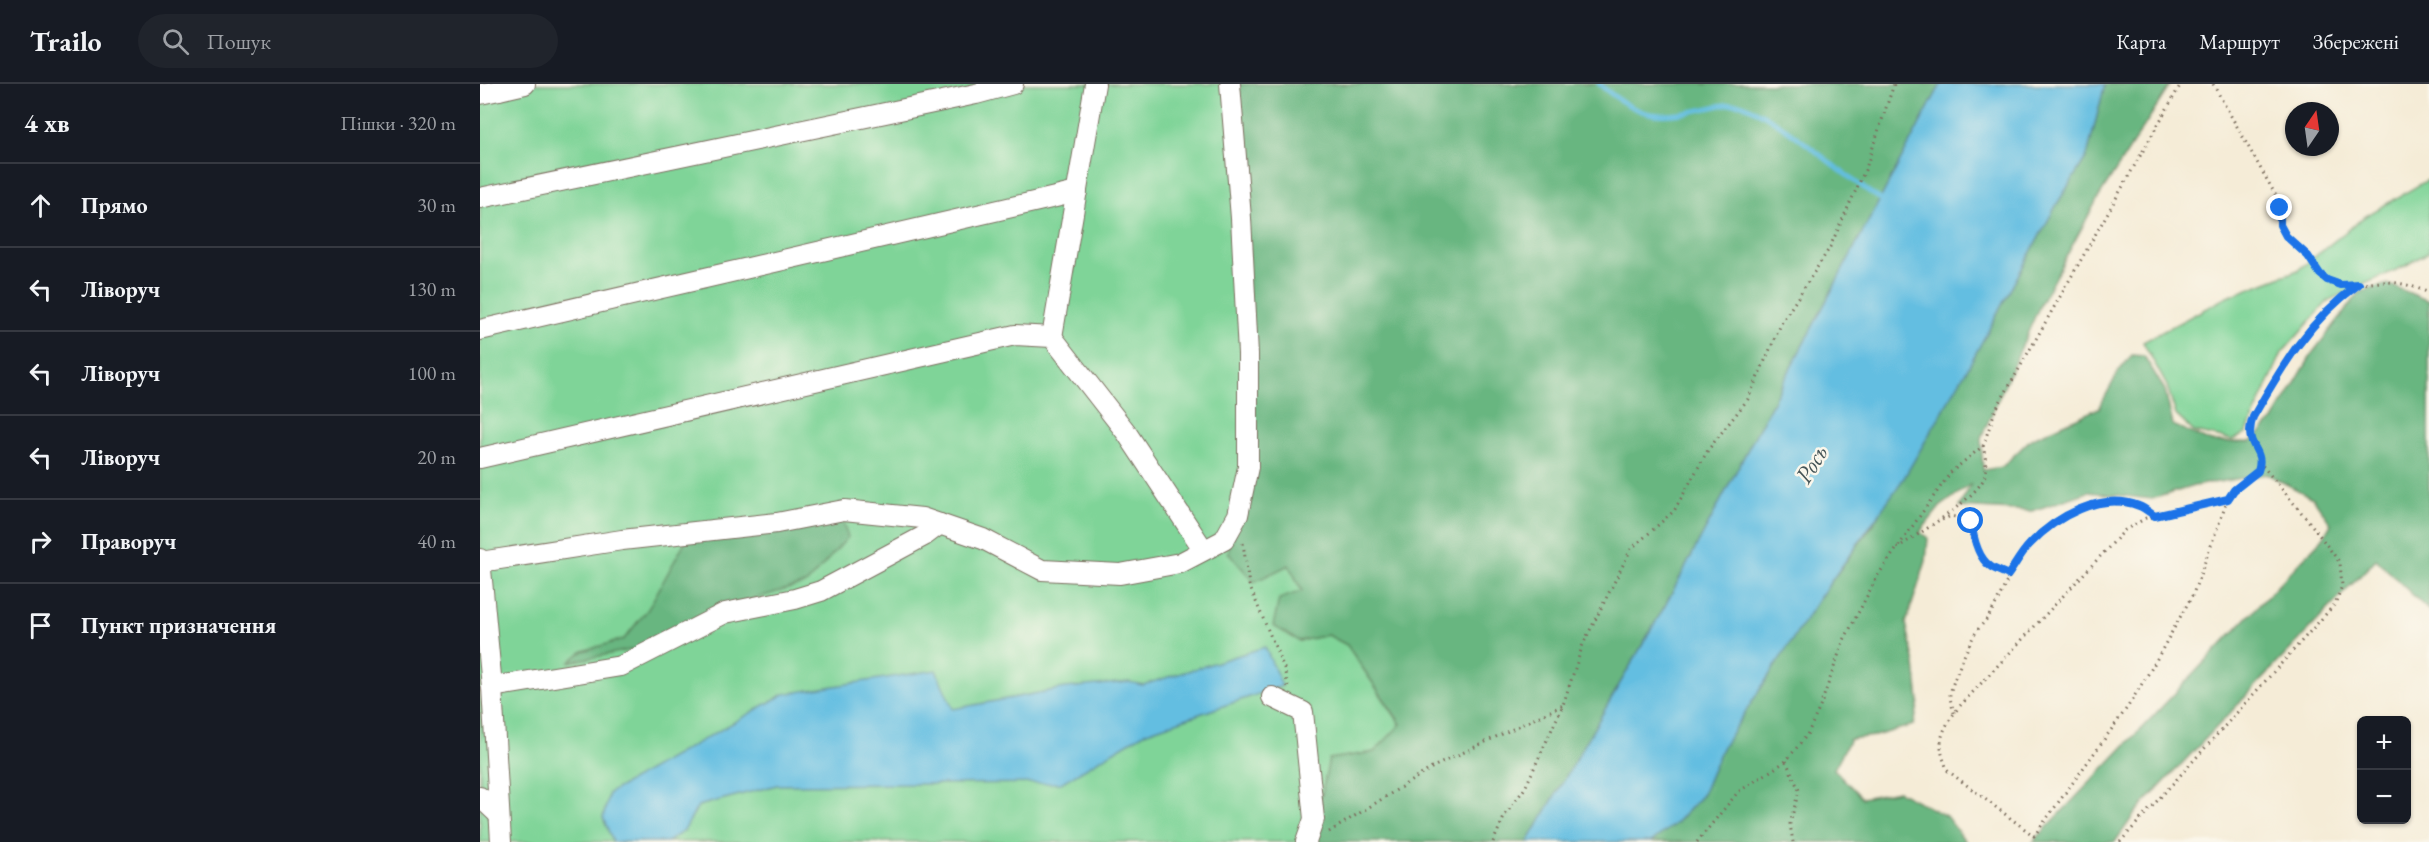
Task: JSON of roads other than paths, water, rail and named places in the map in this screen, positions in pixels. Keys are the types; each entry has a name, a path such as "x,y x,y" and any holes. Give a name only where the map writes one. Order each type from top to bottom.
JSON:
{"street":[{"path":"480,94 501,87 525,84"},
{"path":"480,198 977,89 1013,84"},
{"path":"1095,84 1052,337 1126,432 1203,549"},
{"path":"501,842 492,687 480,561 622,540 777,523 844,510 922,518 983,539 1042,570 1120,574 1180,563 1224,540 1238,515 1248,467 1248,354 1241,218 1230,84"},
{"path":"480,330 1077,192"},
{"path":"480,458 1015,335 1052,337"},
{"path":"492,687 621,666 725,613 795,599 821,591 924,536 940,524"},
{"path":"1272,697 1303,712 1314,819 1313,839"},
{"path":"480,797 499,815"}],"water":[{"name":"Рось","path":"1941,84 2105,84 2087,156 2057,204 1966,371 1904,478 1820,597 1722,748 1702,795 1676,823 1651,842 1528,842 1665,606"},
{"path":"1265,647 1282,686 1144,733 1061,783 777,785 698,806 684,831 667,842 613,842 603,818 609,793 784,694 936,670 953,709 1065,688 1129,682 1143,685"}],"waterway":[{"path":"1599,84 1628,105 1652,114 1679,114 1729,104 1744,105 1780,125 1880,199"}]}
